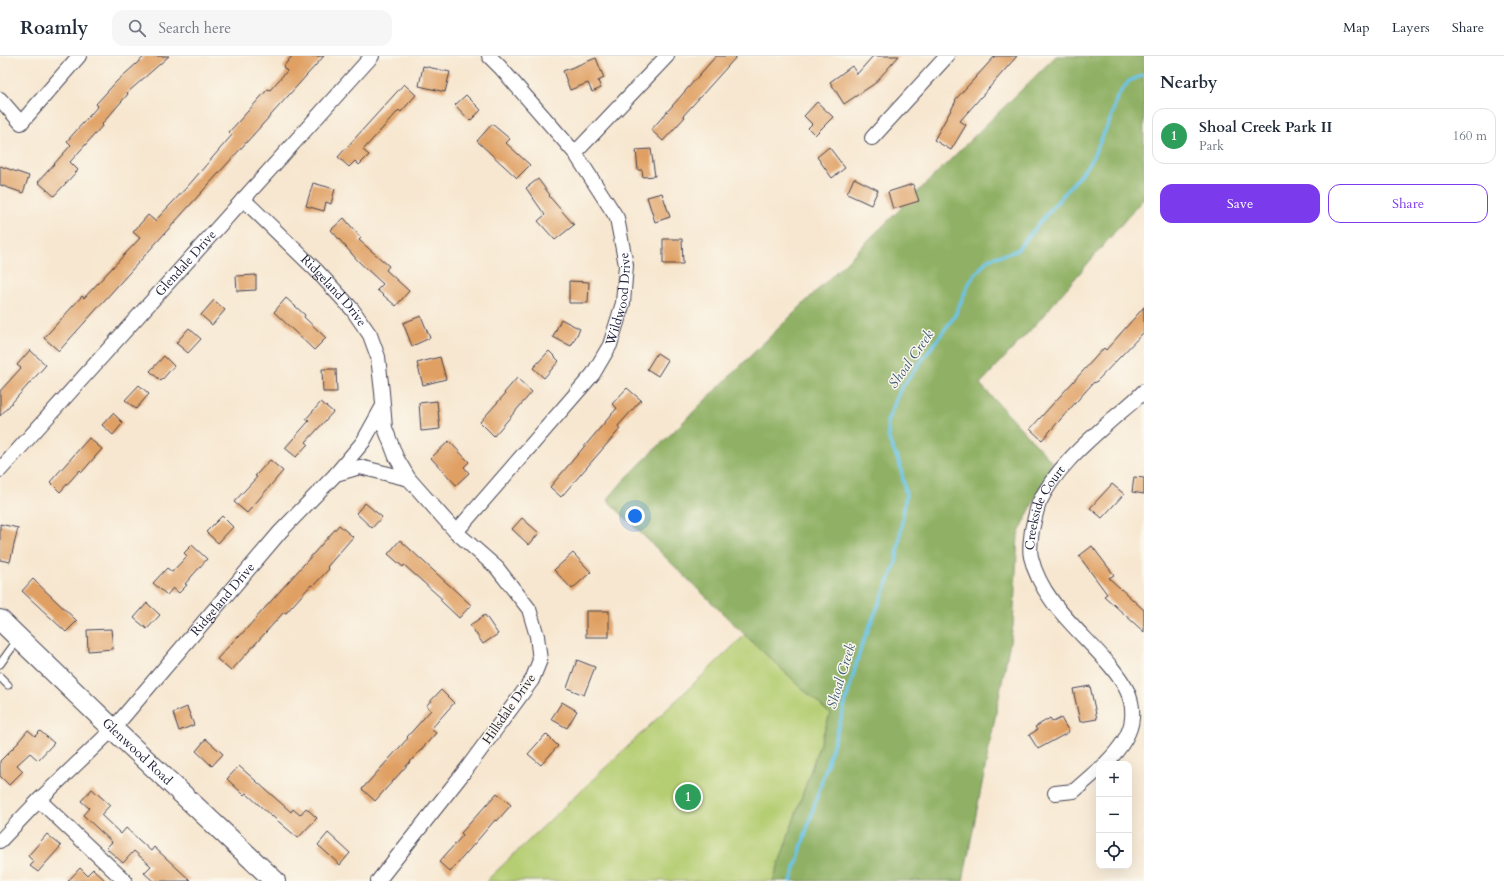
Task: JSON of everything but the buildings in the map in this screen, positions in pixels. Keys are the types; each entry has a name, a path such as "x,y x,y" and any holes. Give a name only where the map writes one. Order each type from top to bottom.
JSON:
{"main road":[{"name":"Glenwood Road","path":"0,620 113,729 275,881"}],"street":[{"path":"0,98 21,123 79,56"},
{"name":"Glendale Drive","path":"0,470 372,56"},
{"name":"Wildwood Drive","path":"456,532 593,374 610,345 623,303 626,265 617,218 575,154 489,56"},
{"path":"575,154 667,56"},
{"path":"872,138 947,56"},
{"name":"Ridgeland Drive","path":"243,199 316,270 352,309 370,336 378,358 385,428 396,457 409,480"},
{"name":"Creekside Court","path":"1108,761 1118,750 1127,735 1132,718 1131,700 1125,684 1102,656 1065,617 1044,588 1030,556 1031,538 1039,504 1058,474 1070,459 1103,428 1139,406 1144,391"},
{"name":"Ridgeland Drive","path":"0,841 39,800 113,729 280,532 336,474 363,442 383,406"},
{"name":"Ridgeland Drive","path":"336,474 360,467 409,480"},
{"name":"Hillsdale Drive","path":"378,881 503,721 532,680 540,660 537,636 529,609 497,568 456,532 409,480"},
{"path":"1055,793 1074,791 1096,773"},
{"path":"39,800 125,881"}],"lane":[{"path":"0,664 19,638"},
{"path":"0,677 8,686"}],"green space":[{"path":"1056,56 1144,56 1144,198 1035,325 980,384 1052,462 1018,535 1013,626 963,881 773,881 830,714 745,635 607,500 625,479"},
{"path":"745,635 830,714 773,881 486,881"}],"waterway":[{"name":"Shoal Creek","path":"791,881 837,732 861,647 896,563 906,495 900,465 889,440 887,422 900,390 954,317 970,281 988,259 1016,251 1090,163 1111,118 1117,97 1129,81 1144,75"}],"place":[{"name":"Shoal Creek Park II","path":"688,797"}]}
